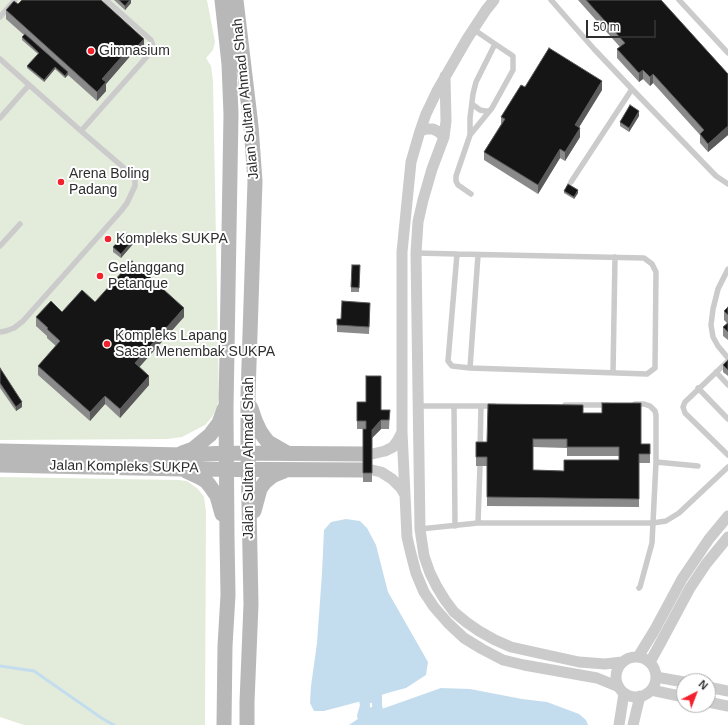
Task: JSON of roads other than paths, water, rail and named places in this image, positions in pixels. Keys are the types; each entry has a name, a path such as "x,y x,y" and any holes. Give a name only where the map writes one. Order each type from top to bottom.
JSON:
{"main road":[{"name":"Jalan Sultan Ahmad Shah","path":"222,0 229,64 231,114 226,537 228,595 224,725"},
{"name":"Jalan Sultan Ahmad Shah","path":"236,0 251,126 255,181 248,396 251,604 247,725"},
{"path":"167,455 189,451 210,435 219,423 224,411 227,392"},
{"path":"248,396 260,431 268,442 289,454"},
{"name":"Jalan Kompleks SUKPA","path":"0,454 367,454"},
{"name":"Jalan Kompleks SUKPA","path":"0,454 182,469 368,470"},
{"path":"182,469 206,481 214,491 219,501 226,537"},
{"path":"250,533 260,489 265,482 274,475 287,470"}],"street":[{"path":"445,76 446,115 444,137 432,169 423,200 418,222 416,253 420,529 424,556 430,573 445,600 454,612 479,632 511,647 580,662 605,664 622,662 632,657 638,657 646,660 650,662 656,671 656,677 654,686 644,695 634,697 598,678 503,660 464,638 434,607 424,592 416,573 407,537 402,432 402,252 411,162 420,131 431,102 445,76 473,29 494,0"},
{"path":"420,131 433,129 444,137"},
{"path":"367,454 385,451 393,447 402,432"},
{"path":"368,470 381,472 392,479 401,488 405,496"},
{"path":"638,657 682,579 709,539 728,516"},
{"path":"650,662 690,588 706,564 728,537"},
{"path":"619,725 622,690 617,683 617,674 622,662"},
{"path":"656,677 676,681"},
{"path":"716,689 728,691"},
{"path":"651,690 676,695"},
{"path":"633,725 640,696"},
{"path":"716,704 728,706"}],"lane":[{"path":"0,17 15,0"},
{"path":"81,131 151,52 153,46 151,40 106,0"},
{"path":"551,0 632,89 716,176 728,184"},
{"path":"679,0 728,54"},
{"path":"470,135 489,111 513,70 513,56 473,29"},
{"path":"471,194 458,185 456,176 470,135 470,118 476,82 495,44"},
{"path":"0,59 131,174 135,179 135,186 127,203 121,211 23,321 14,328 0,332"},
{"path":"0,118 29,85"},
{"path":"571,182 632,89"},
{"path":"472,104 480,110 489,111"},
{"path":"0,246 20,224"},
{"path":"416,253 644,258 652,264 656,272 655,368 648,374 470,368 452,366 448,361 457,254"},
{"path":"470,368 478,255"},
{"path":"613,373 615,257"},
{"path":"728,269 718,289 711,325 713,337 728,360 684,402 683,407 685,413 728,455"},
{"path":"716,372 728,385"},
{"path":"698,388 728,419"},
{"path":"629,404 644,404 650,406 655,411 656,415 656,462 652,543 639,588"},
{"path":"559,405 613,405"},
{"path":"418,406 497,406"},
{"path":"454,406 455,526"},
{"path":"480,451 481,406"},
{"path":"656,462 698,466"},
{"path":"478,524 480,466"},
{"path":"420,529 478,524 653,523 666,521 671,519 728,467"}],"water":[{"path":"346,519 360,521 367,528 376,545 388,592 428,662 426,675 406,688 324,711 314,711 310,703 317,643 324,530 331,522"},
{"path":"441,688 470,689 522,699 547,702 579,714 586,720 588,725 349,725 362,716"}],"waterway":[{"path":"0,666 34,671 114,725"},
{"path":"377,696 378,710 362,716 365,706 364,700 377,696"}],"place":[{"name":"Gimnasium","path":"91,51"},
{"name":"Arena Boling Padang","path":"61,182"},
{"name":"Kompleks SUKPA","path":"108,239"},
{"name":"Gelanggang Petanque","path":"100,276"},
{"name":"Kompleks Lapang Sasar Menembak SUKPA","path":"107,344"}]}
